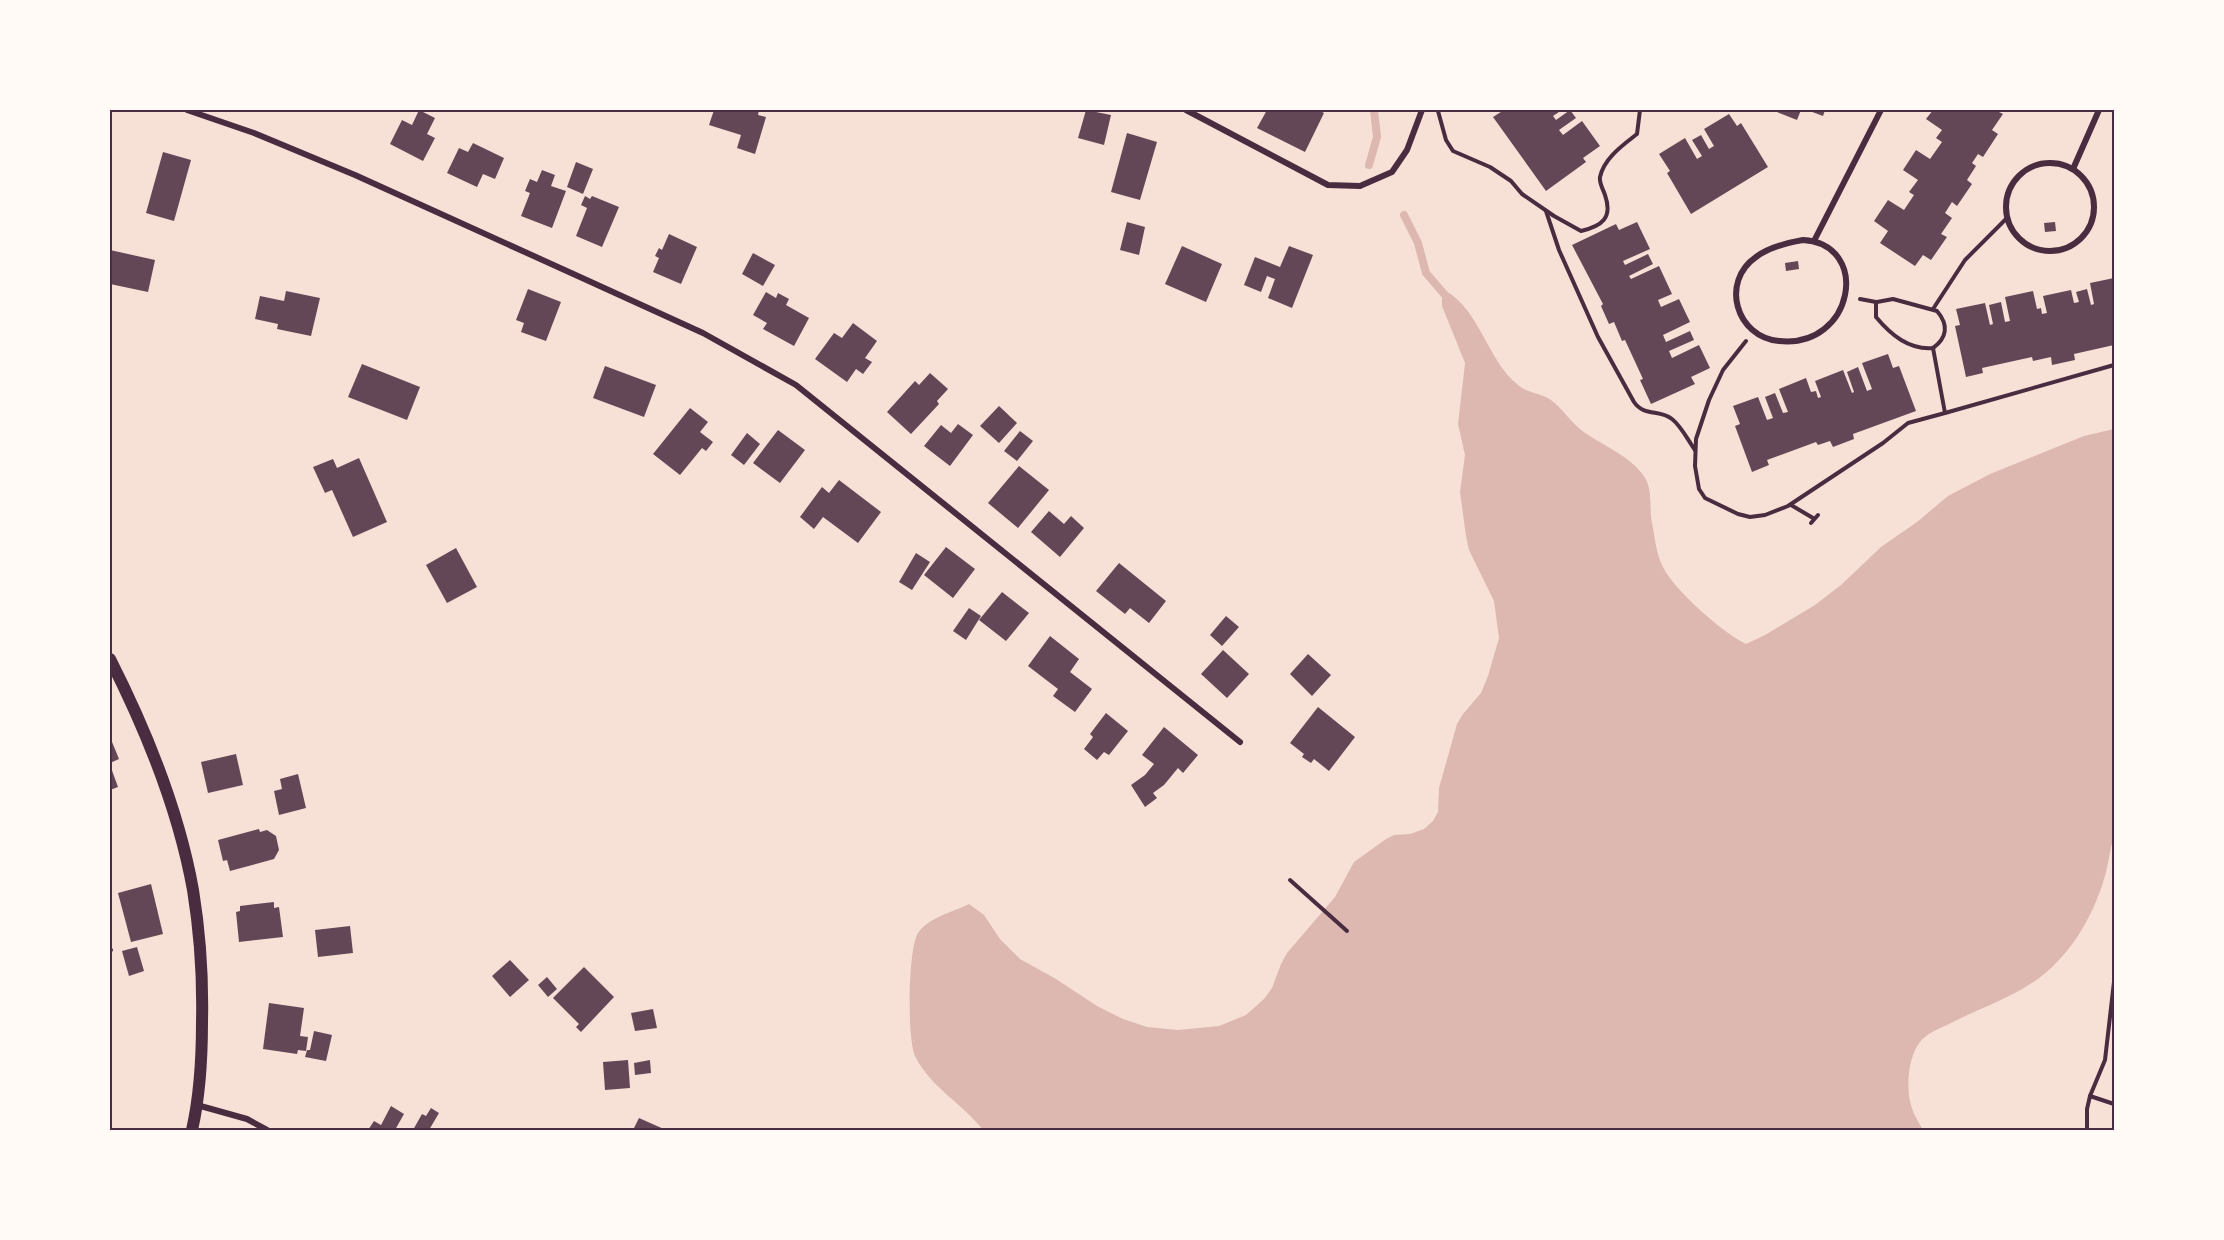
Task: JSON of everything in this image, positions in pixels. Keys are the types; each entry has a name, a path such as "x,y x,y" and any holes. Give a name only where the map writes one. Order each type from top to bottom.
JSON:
{"main road":[{"path":"110,659 147,741 182,844 193,890 201,949 202,1050 197,1106 192,1131"}],"street":[{"path":"187,110 246,130 355,176 571,273 703,333 796,385 1240,742"},
{"path":"1186,110 1328,185 1360,186 1392,172 1407,150 1422,110"},
{"path":"1814,241 1881,110"},
{"path":"2073,170 2099,110"},
{"path":"2045,163 2060,164 2073,170 2086,182 2092,197 2090,225 2078,241 2061,249 2038,249 2024,242 2015,234 2007,218 2008,192 2013,182 2025,171 2045,163"},
{"path":"1803,240 1814,241 1830,249 1841,263 1846,279 1845,296 1839,314 1833,322 1812,336 1799,340 1780,341 1766,339 1742,320 1738,311 1736,287 1742,273 1755,257 1776,246 1803,240"},
{"path":"197,1106 240,1117 267,1131"}],"path":[{"path":"1438,110 1446,140 1453,151 1490,167 1546,211 1581,231 1598,226 1604,221 1607,205 1599,180 1611,157 1637,134 1640,110"},
{"path":"1546,211 1558,250 1598,337 1634,402 1644,411 1667,416 1673,420 1695,450"},
{"path":"1933,309 1965,260 2007,218"},
{"path":"1845,296 1876,302 1893,299 1933,309 1940,314 1945,331 1943,340 1933,348 1913,346 1894,336 1876,317 1876,302"},
{"path":"1754,331 1723,370 1702,419 1695,450 1699,489 1706,498 1738,514 1750,517 1765,515 1791,505 1883,443 1908,423 2115,365"},
{"path":"1933,348 1945,413"},
{"path":"1791,505 1812,521 1818,514"},
{"path":"1290,880 1347,931"},
{"path":"2087,1131 2087,1109 2090,1096 2105,1060 2115,982"},
{"path":"2090,1096 2115,1104"}],"shaded area":[{"path":"1446,291 1468,311 1507,375 1526,390 1551,400 1580,429 1624,457 1639,470 1649,489 1657,551 1669,576 1700,610 1725,631 1746,644 1815,605 1841,585 1881,547 1917,522 1948,496 1990,474 2084,436 2114,429 2114,836 2106,872 2098,896 2081,930 2067,951 2048,971 2023,989 1935,1030 1920,1042 1912,1058 1908,1085 1912,1109 1923,1130 983,1130 921,1067 912,1046 910,1014 912,956 918,933 928,923 941,916 969,904 984,915 1000,939 1020,959 1097,1006 1123,1019 1147,1027 1178,1030 1219,1026 1246,1015 1264,999 1272,988 1287,953 1335,897 1354,862 1386,839 1394,835 1410,834 1424,829 1433,821 1438,812 1439,788 1457,724 1481,693 1499,638 1494,601 1469,550 1466,536 1460,492 1465,455 1458,424 1465,363 1442,306 1442,298"}],"building":[{"path":"419,110 435,118 427,134 435,138 423,161 390,144 402,120 412,125"},
{"path":"714,110 759,110 758,115 766,117 755,154 737,148 741,135 709,125"},
{"path":"1086,110 1111,115 1104,145 1078,138"},
{"path":"1267,110 1318,110 1324,113 1305,152 1257,128"},
{"path":"1504,110 1562,110 1553,116 1556,120 1570,110 1576,118 1559,130 1563,135 1582,121 1600,146 1583,158 1586,162 1546,191 1493,117"},
{"path":"1772,110 1801,110 1797,120"},
{"path":"1807,110 1825,110 1823,116"},
{"path":"1933,110 1995,110 2003,114 1992,130 1998,134 1983,157 1978,154 1972,163 1976,166 1967,180 1972,184 1957,206 1952,202 1945,213 1952,218 1941,234 1947,237 1931,260 1923,255 1915,266 1880,243 1888,231 1874,221 1888,200 1904,210 1914,195 1909,192 1918,180 1903,170 1916,150 1930,159 1942,142 1936,138 1942,130 1926,119"},
{"path":"1729,114 1737,126 1741,123 1768,167 1691,214 1667,173 1670,171 1659,154 1685,138 1697,159 1702,156 1692,140 1701,135 1709,149 1714,146 1704,129"},
{"path":"1127,133 1157,142 1140,200 1111,192"},
{"path":"473,143 504,158 495,179 483,174 477,187 447,173 459,148 468,152"},
{"path":"163,152 191,160 174,221 146,213"},
{"path":"576,162 593,169 583,194 567,187"},
{"path":"542,170 555,175 551,186 566,191 552,228 521,216 530,193 525,191 530,179 537,182"},
{"path":"585,196 590,199 592,196 619,207 602,247 576,236 587,208 581,205"},
{"path":"1127,222 1145,227 1139,255 1120,250"},
{"path":"1637,222 1650,249 1623,261 1625,265 1648,254 1653,264 1629,276 1631,279 1659,266 1672,294 1658,300 1661,307 1679,299 1690,322 1663,335 1666,342 1690,331 1694,340 1669,351 1672,358 1699,345 1710,368 1691,377 1695,384 1651,404 1640,380 1643,379 1625,340 1622,341 1614,322 1609,324 1601,306 1603,304 1572,245 1616,224 1619,230"},
{"path":"2055,222 2056,231 2045,232 2044,223"},
{"path":"669,234 697,247 681,284 653,272 659,258 655,256 659,248 662,250"},
{"path":"1182,246 1222,264 1206,302 1165,284"},
{"path":"1289,246 1313,255 1292,308 1268,298 1275,279 1267,276 1261,292 1244,285 1255,257 1280,267"},
{"path":"110,250 155,260 148,292 110,284"},
{"path":"753,253 775,265 763,286 742,274"},
{"path":"1798,261 1799,269 1786,271 1785,263"},
{"path":"2114,278 2114,345 2074,354 2075,360 2052,365 2051,357 2033,361 2032,357 1982,368 1983,373 1966,377 1955,326 1960,325 1956,309 1985,303 1990,325 1993,324 1989,305 2001,302 2005,322 2010,321 2005,297 2033,291 2037,309 2041,308 2042,314 2047,313 2043,296 2071,290 2074,303 2079,302 2076,292 2087,289 2091,305 2094,304 2090,283"},
{"path":"528,289 561,302 546,341 521,332 524,323 516,320"},
{"path":"286,291 320,298 311,336 277,329 278,324 255,319 260,296 284,301"},
{"path":"766,292 776,298 778,293 789,299 786,305 809,318 794,346 763,329 767,323 753,315"},
{"path":"853,323 877,341 865,358 872,362 863,374 856,369 847,382 815,359 834,333 842,338"},
{"path":"1888,354 1893,368 1899,366 1916,411 1853,434 1854,439 1833,447 1830,441 1818,445 1816,442 1767,460 1769,465 1752,472 1735,426 1740,424 1733,406 1758,397 1767,420 1773,418 1765,397 1775,393 1783,413 1788,412 1779,389 1806,378 1811,392 1816,391 1818,398 1821,397 1815,381 1843,370 1852,393 1854,392 1847,372 1858,367 1867,391 1872,389 1862,363"},
{"path":"362,364 420,387 407,420 348,397"},
{"path":"605,366 656,385 644,417 593,398"},
{"path":"930,373 948,389 937,401 939,404 911,434 887,412 915,381 919,385"},
{"path":"999,406 1017,423 999,443 980,426"},
{"path":"690,408 708,422 700,432 713,442 706,451 702,448 680,475 653,454"},
{"path":"958,424 973,435 950,466 924,446 941,425 951,433"},
{"path":"778,430 805,450 780,483 753,463"},
{"path":"1020,431 1033,441 1017,461 1004,451"},
{"path":"747,433 760,444 744,465 731,455"},
{"path":"359,458 387,522 353,537 332,490 325,493 313,467 333,459 337,468"},
{"path":"1019,466 1049,490 1018,528 988,503"},
{"path":"839,480 881,512 858,543 823,517 814,529 800,517 822,487 829,493"},
{"path":"1049,511 1064,524 1071,516 1084,528 1060,557 1031,532"},
{"path":"946,547 975,569 953,598 924,575"},
{"path":"456,548 477,587 447,603 426,565"},
{"path":"916,553 930,562 912,590 899,582"},
{"path":"1119,563 1166,601 1149,623 1130,608 1125,614 1096,591"},
{"path":"1002,592 1029,613 1006,641 979,620"},
{"path":"969,608 981,616 966,640 953,631"},
{"path":"1226,616 1239,627 1222,646 1210,635"},
{"path":"1050,636 1079,659 1070,672 1092,689 1075,712 1053,696 1058,689 1028,666"},
{"path":"1223,650 1249,674 1227,698 1201,674"},
{"path":"1308,654 1331,675 1312,696 1290,674"},
{"path":"1318,707 1355,737 1329,771 1314,759 1311,763 1302,757 1304,754 1290,743"},
{"path":"1106,713 1128,731 1109,755 1104,752 1097,760 1084,749 1093,737 1090,734"},
{"path":"1164,727 1198,755 1183,773 1178,768 1164,785 1153,793 1157,798 1145,807 1131,785 1145,775 1154,764 1142,755"},
{"path":"110,737 119,759 110,763"},
{"path":"236,754 243,785 208,793 201,762"},
{"path":"110,765 118,787 110,790"},
{"path":"298,774 306,808 279,815 274,791 282,789 280,779"},
{"path":"259,829 260,832 267,830 276,836 279,850 274,859 230,871 227,860 223,861 218,840"},
{"path":"151,884 163,934 131,942 118,893"},
{"path":"274,902 274,908 279,907 283,937 239,942 236,912 240,911 240,906"},
{"path":"350,926 353,953 318,957 315,930"},
{"path":"137,947 144,971 129,976 122,951"},
{"path":"510,960 529,980 510,997 492,976"},
{"path":"584,967 614,997 581,1032 576,1027 579,1024 553,998"},
{"path":"547,977 557,989 548,997 538,985"},
{"path":"269,1003 304,1008 300,1036 308,1037 306,1051 298,1050 297,1054 263,1049"},
{"path":"653,1009 657,1028 635,1031 631,1013"},
{"path":"314,1031 332,1035 326,1061 305,1057 307,1050 310,1050"},
{"path":"628,1060 630,1088 605,1090 603,1062"},
{"path":"650,1060 651,1073 635,1075 634,1063"},
{"path":"391,1106 404,1114 395,1130 368,1130 374,1121 381,1125"},
{"path":"431,1108 439,1113 429,1130 413,1130 422,1114 426,1116"},
{"path":"639,1118 666,1130 633,1130"}],"waterway":[{"path":"1369,165 1377,137 1374,110"},
{"path":"1404,215 1418,243 1426,273 1451,302"}]}
